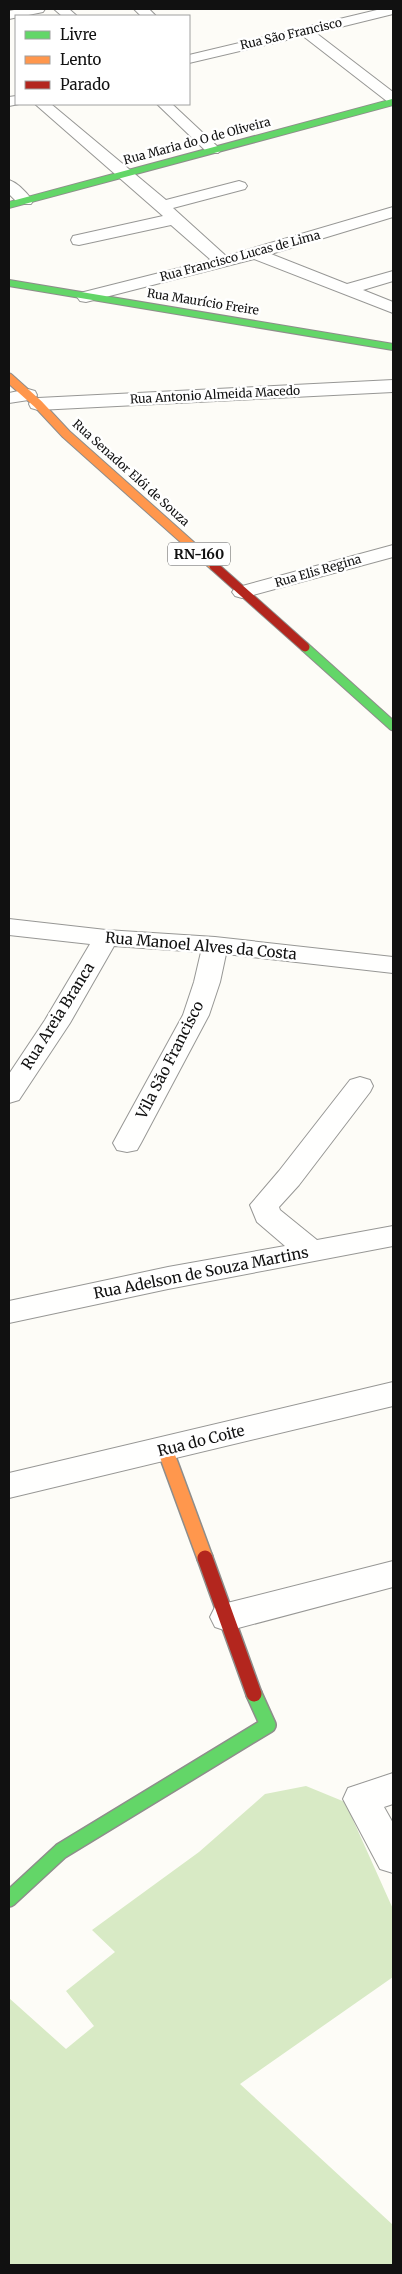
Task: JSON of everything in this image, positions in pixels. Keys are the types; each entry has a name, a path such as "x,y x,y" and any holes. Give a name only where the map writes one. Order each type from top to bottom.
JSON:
{"street":[{"path":"9,15 38,9"},
{"name":"Rua São Francisco","path":"191,55 393,10"},
{"path":"305,31 393,98"},
{"name":"Rua Maria do O de Oliveira","path":"9,206 393,102"},
{"path":"43,105 163,206 174,219 223,262"},
{"path":"165,105 213,150"},
{"path":"9,185 25,201"},
{"path":"163,206 239,186"},
{"name":"Rua Francisco Lucas de Lima","path":"86,297 255,254 393,212"},
{"path":"79,240 174,219"},
{"path":"255,254 393,308"},
{"path":"346,290 393,276"},
{"name":"Rua Maurício Freire","path":"9,283 393,347"},
{"name":"Rua Senador Elói de Souza","path":"9,378 33,399 66,434 393,726"},
{"name":"Rua Antonio Almeida Macedo","path":"9,398 33,399 393,386"},
{"name":"Rua Elis Regina","path":"242,592 393,551"},
{"name":"Rua Manoel Alves da Costa","path":"9,927 106,938 215,945 393,965"},
{"name":"Rua Areia Branca","path":"9,1094 57,1023 106,938"},
{"name":"Vila São Francisco","path":"126,1143 196,1015 207,982 215,945"},
{"path":"311,1251 267,1215 264,1205 289,1178 360,1086"},
{"name":"Rua Adelson de Souza Martins","path":"9,1312 393,1236"},
{"name":"Rua do Coite","path":"9,1486 393,1394"},
{"path":"9,1899 61,1850 268,1725 252,1688 165,1450"},
{"path":"227,1617 393,1574"},
{"path":"377,1794 393,1857"}],"green space":[{"path":"306,1786 345,1802 393,1909 393,1977 240,2084 393,2225 393,2265 9,2265 9,1998 66,2049 94,2026 66,1991 115,1952 92,1930 199,1852 265,1794"}],"traffic: fast":[{"path":"9,205 393,102"},
{"path":"9,283 393,347"},
{"path":"305,647 393,726"},
{"path":"9,1899 61,1851 268,1725 254,1694"}],"traffic: slow":[{"path":"9,378 38,404 66,434 214,566"},
{"path":"165,1450 205,1558"}],"traffic: jam":[{"path":"214,566 305,647"},
{"path":"205,1558 254,1694"}]}
